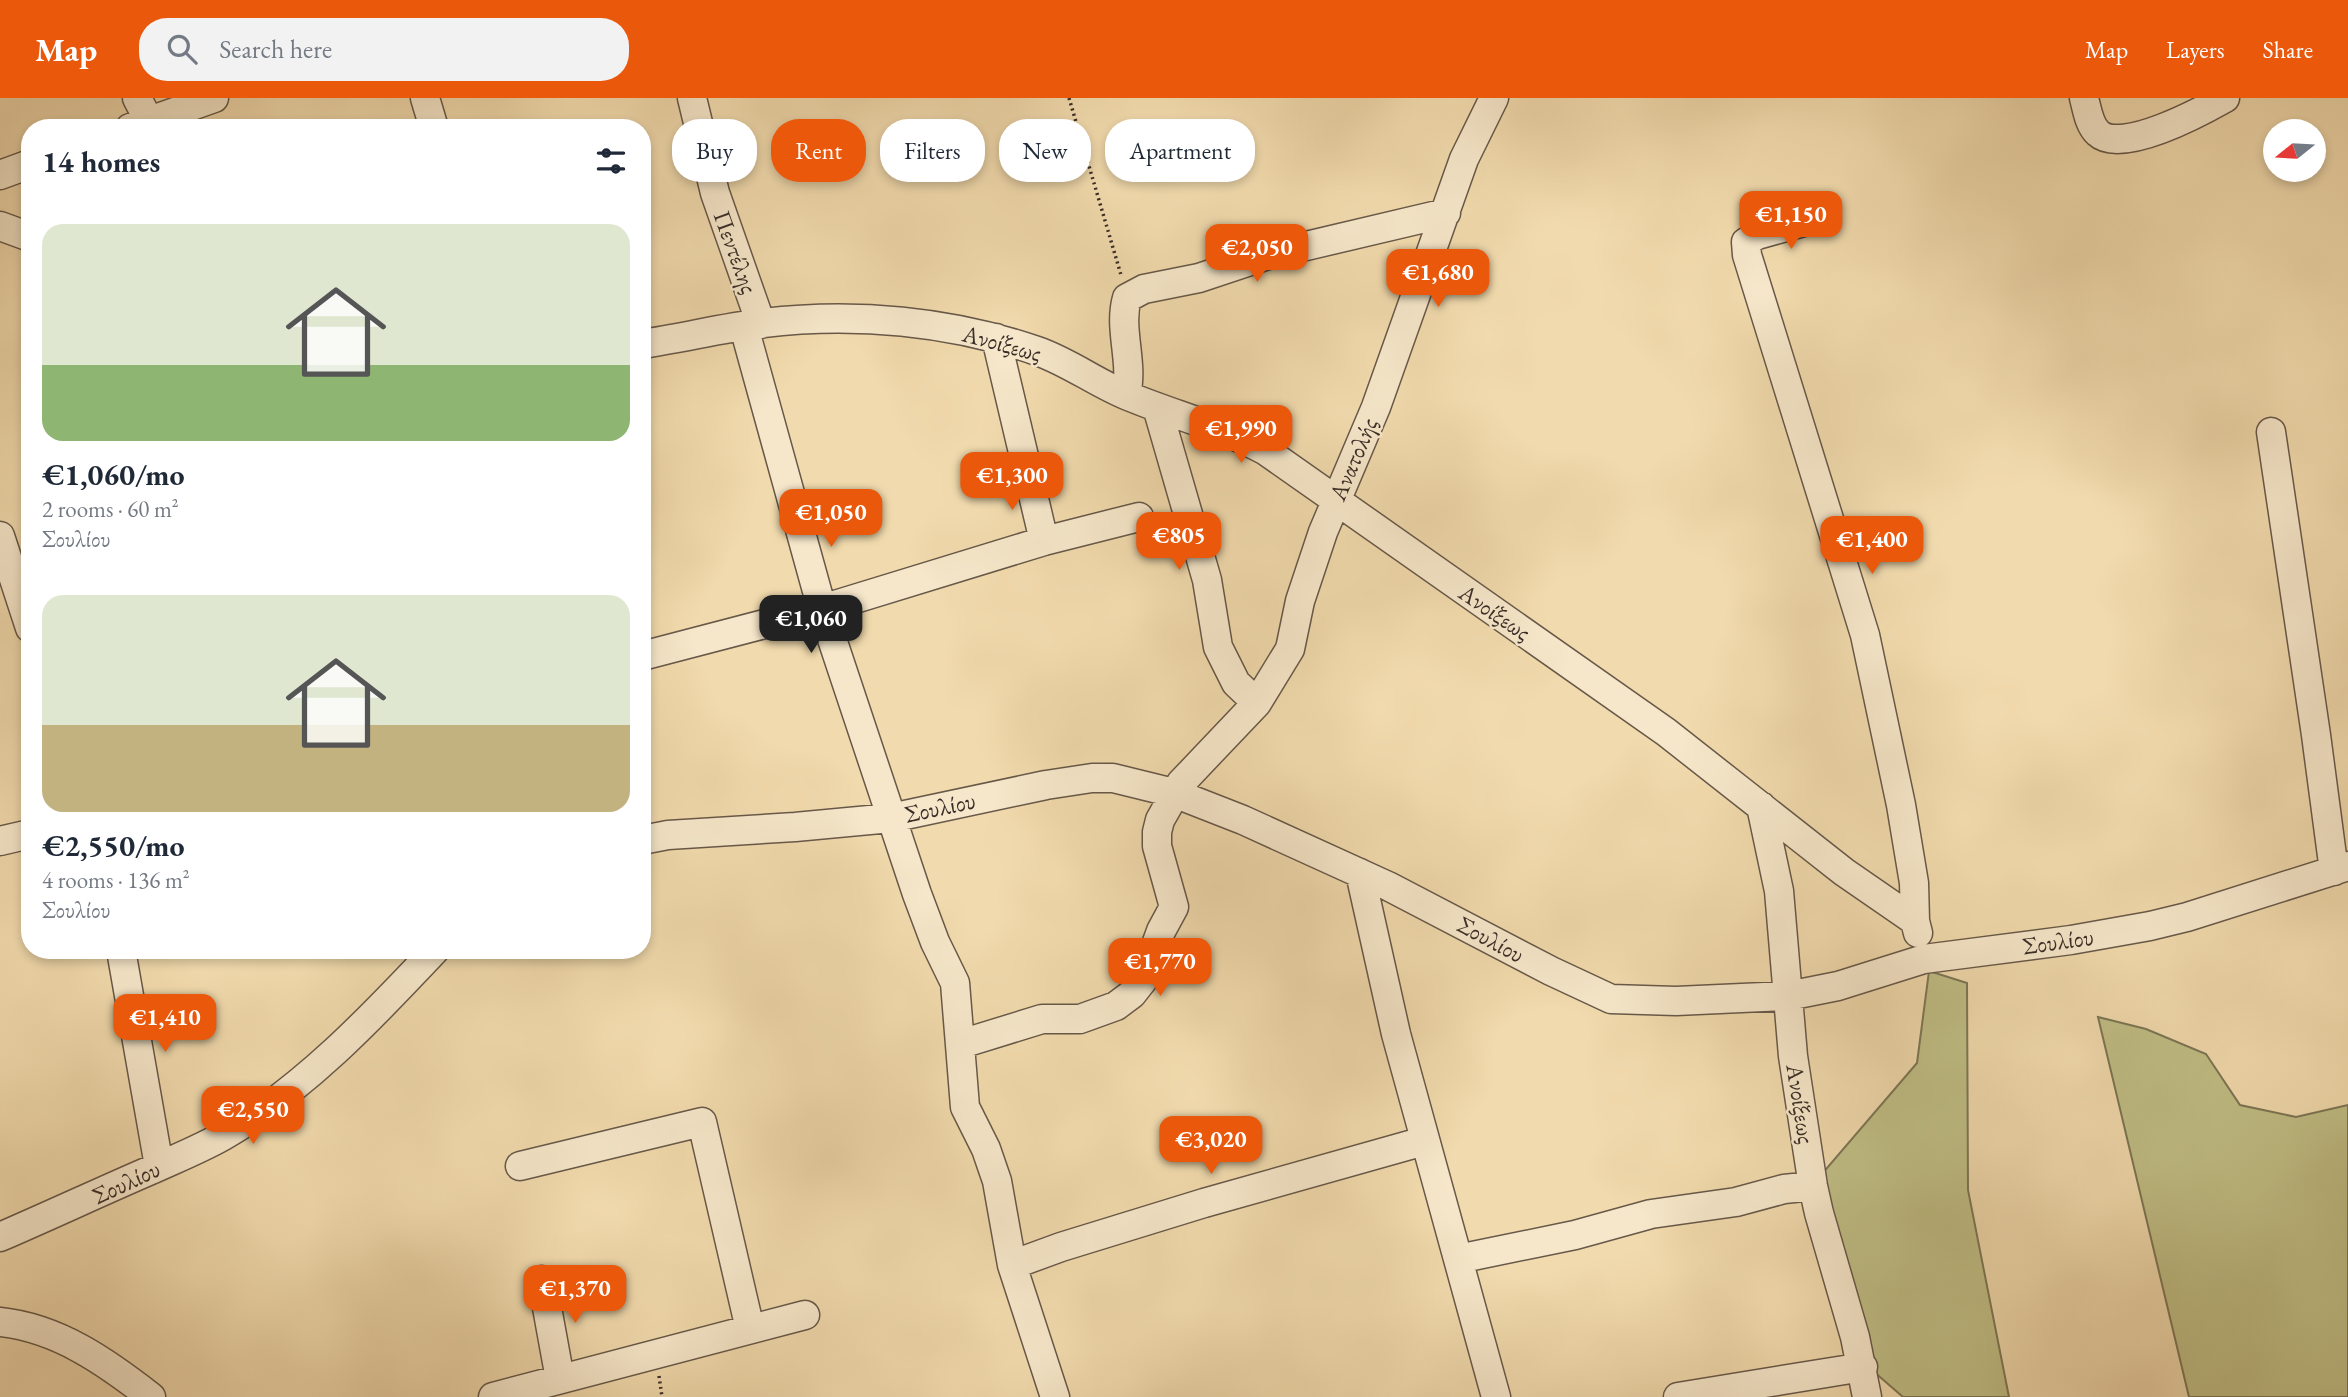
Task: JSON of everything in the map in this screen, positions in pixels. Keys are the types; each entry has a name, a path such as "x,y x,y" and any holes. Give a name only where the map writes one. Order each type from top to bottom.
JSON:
{"street":[{"path":"139,116 214,98"},
{"path":"425,98 431,119"},
{"name":"Πεντέλης","path":"692,98 715,193 753,325 822,609 935,942 955,983 965,1107 986,1149 997,1181 1012,1265 1055,1397"},
{"name":"Ανατολής","path":"961,1044 1042,1019 1086,1018 1116,1006 1138,986 1147,971 1161,932 1174,907 1160,858 1157,832 1160,820 1174,793 1197,765 1257,703 1292,646 1300,601 1335,499 1376,407 1464,159 1494,98"},
{"path":"2084,98 2089,118 2097,133 2104,137 2120,139 2138,136 2183,120 2225,98"},
{"path":"0,175 21,167"},
{"path":"1126,395 1130,366 1123,312 1128,298 1144,289 1199,278 1268,255 1446,213"},
{"path":"1818,218 1757,234 1746,242 1746,255 1865,635 1901,805 1914,883 1915,921 1924,959"},
{"path":"0,226 21,234"},
{"name":"Ανοίξεως","path":"651,342 753,325 821,319 859,319 950,329 996,338 1055,358 1126,395 1213,426 1266,451 1666,732 1761,806 1779,891 1793,1055 1813,1186 1863,1367 1867,1397"},
{"path":"996,338 1044,541"},
{"path":"1157,407 1207,580 1218,647 1236,683 1257,703"},
{"path":"2271,432 2312,707 2341,869"},
{"path":"651,654 822,609 1044,541 1139,517"},
{"path":"0,536 21,600"},
{"name":"Σουλίου","path":"651,838 891,818 1015,791 1092,778 1133,781 1174,793 1243,820 1360,873 1550,971 1611,999 1676,1001 1788,996 1838,986 1924,959 2071,940 2168,922 2341,869"},
{"path":"1761,806 1844,872 1915,921"},
{"path":"0,841 21,836"},
{"path":"1360,873 1396,1034 1496,1397"},
{"path":"123,959 159,1166"},
{"name":"Σουλίου","path":"0,1237 67,1210 225,1135 295,1084 375,1012 426,959"},
{"path":"520,1166 702,1122 750,1329"},
{"path":"1012,1265 1024,1263 1061,1247 1205,1203 1424,1141"},
{"path":"1458,1259 1575,1234 1651,1214 1736,1202 1784,1189 1813,1186"},
{"path":"542,1280 560,1379"},
{"path":"493,1397 805,1315"},
{"path":"0,1322 37,1329 58,1338 97,1358 151,1397"},
{"path":"1678,1397 1863,1367"}],"path":[{"path":"1069,98 1128,298"}],"shaded area":[{"path":"1929,971 1967,983 1968,1190 2009,1397 1903,1397 1873,1371 1821,1175 1917,1063"},
{"path":"2098,1017 2146,1029 2206,1054 2240,1105 2296,1117 2348,1105 2348,1397 2189,1397"}]}
